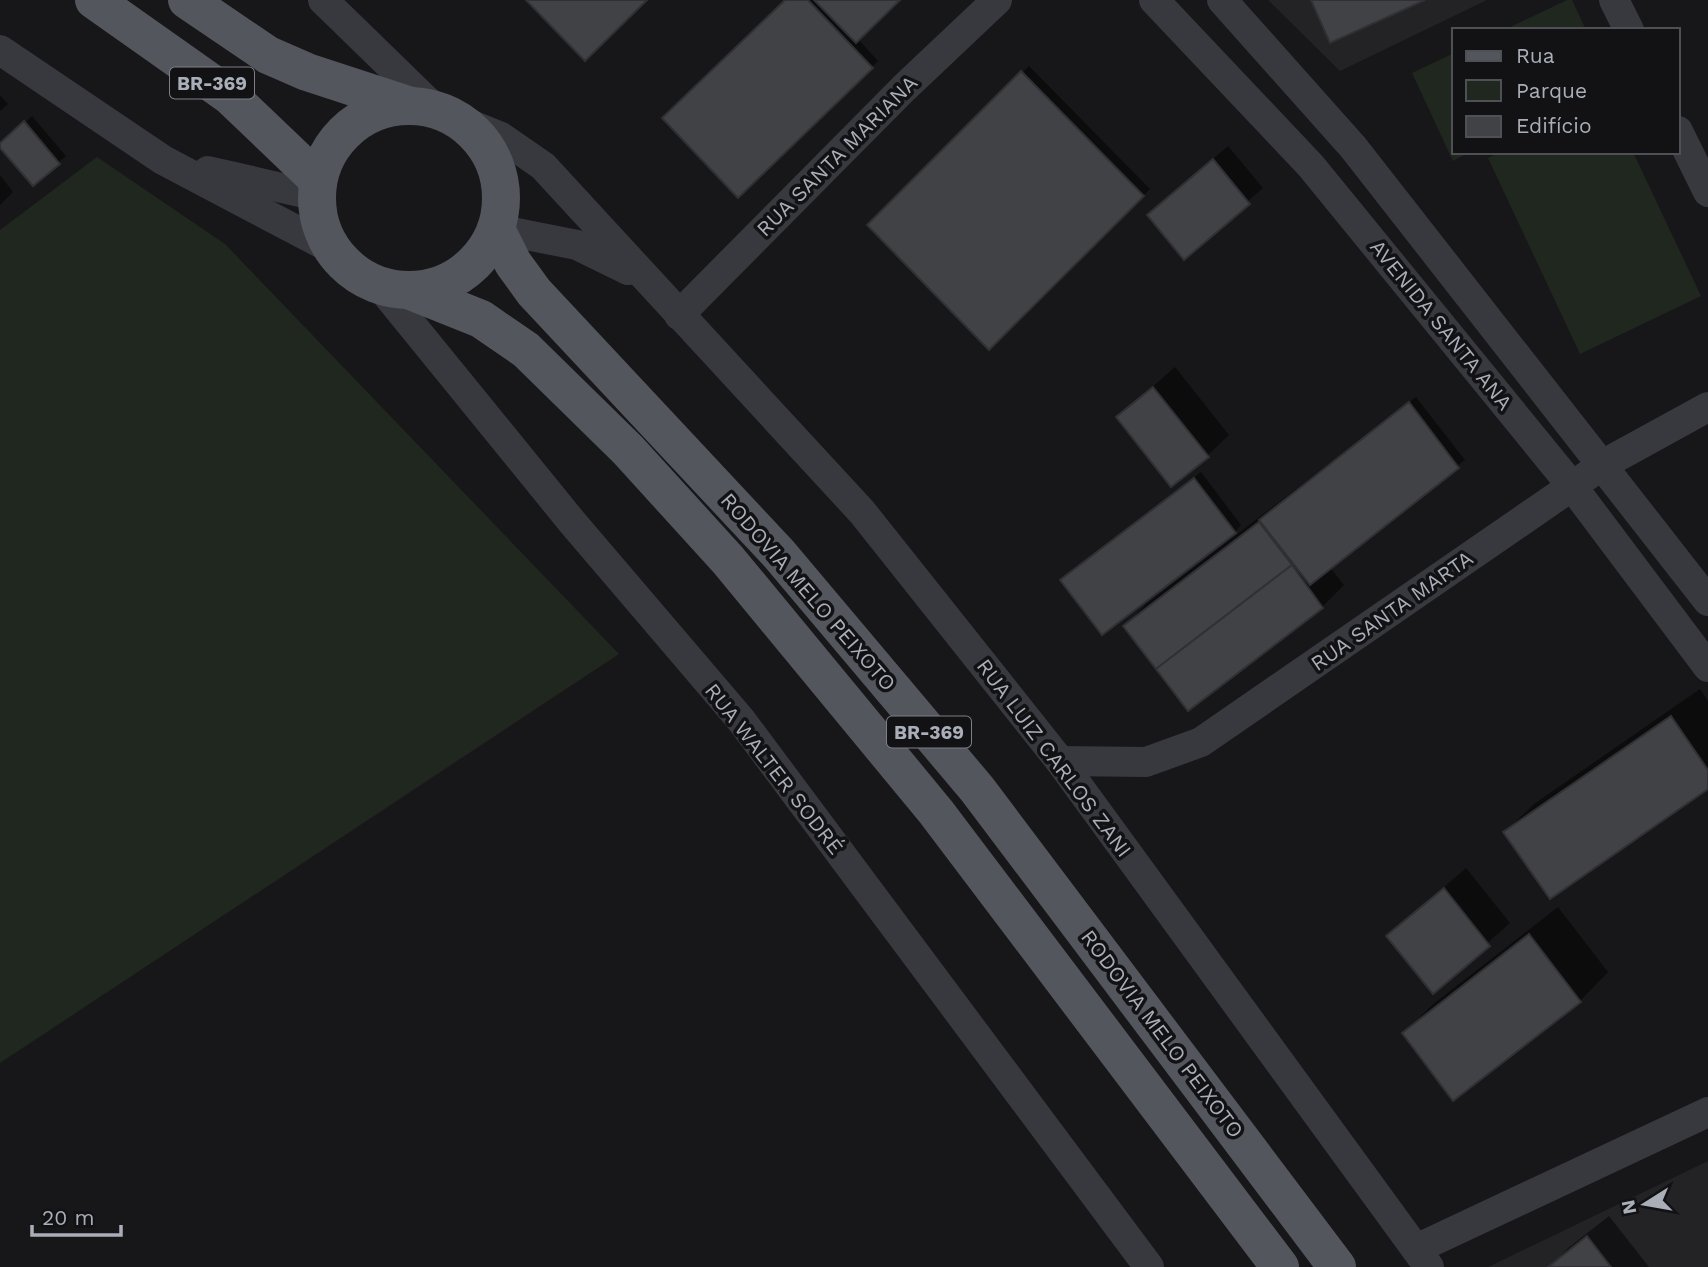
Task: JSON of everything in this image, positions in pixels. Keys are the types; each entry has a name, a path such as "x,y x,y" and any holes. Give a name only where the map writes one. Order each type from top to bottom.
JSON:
{"main road":[{"name":"BR-369","path":"94,0 230,96 318,188"},
{"name":"BR-369","path":"187,0 268,55 307,72 434,111"},
{"path":"387,107 434,111 482,141 497,168 502,198 496,229 483,254 463,273 438,286 396,288 353,272 332,249 320,223 318,188 324,160 349,127 387,107"},
{"name":"RODOVIA MELO PEIXOTO","path":"496,229 513,263 534,292 779,554 977,789 1337,1267"},
{"name":"RODOVIA MELO PEIXOTO","path":"396,288 481,318 526,350 628,450 728,560 936,812 1280,1267"}],"street":[{"name":"RUA LUIZ CARLOS ZANI","path":"323,0 434,111 501,137 543,166 862,512 1060,761 1423,1258"},
{"name":"RUA SANTA MARIANA","path":"679,315 904,88 997,0"},
{"name":"AVENIDA SANTA ANA","path":"1154,0 1311,166 1573,485 1708,667"},
{"name":"AVENIDA SANTA ANA","path":"1222,0 1353,147 1604,464 1708,601"},
{"path":"1614,0 1628,28"},
{"path":"0,50 163,160 332,249"},
{"path":"1680,135 1708,192"},
{"path":"163,160 318,188"},
{"name":"RUA LUIZ CARLOS ZANI","path":"496,229 577,245 644,278"},
{"name":"RUA WALTER SODRÉ","path":"396,288 572,522 740,720 1149,1267"},
{"name":"RUA SANTA MARTA","path":"1060,761 1146,762 1201,742 1604,464 1708,407"},
{"path":"1423,1258 1708,1112"}],"shaded area":[{"path":"1268,0 1487,0 1340,71"},
{"path":"1708,1161 1708,1267 1488,1267"}],"green space":[{"path":"1572,0 1585,28 1508,28"},
{"path":"1452,54 1452,154 1466,154 1453,161 1412,73"},
{"path":"1496,154 1634,154 1701,296 1580,354 1488,158"},
{"path":"97,157 225,244 619,654 0,1063 0,230"}],"building":[{"path":"526,0 647,0 585,61"},
{"path":"785,0 808,0 873,68 738,198 662,118"},
{"path":"814,0 900,0 856,43"},
{"path":"1311,0 1425,0 1330,43"},
{"path":"1021,71 1144,196 989,350 867,225"},
{"path":"24,121 60,164 33,186 0,148 0,143"},
{"path":"1213,159 1250,204 1184,260 1147,215"},
{"path":"1153,387 1209,457 1171,487 1116,417"},
{"path":"1409,402 1459,468 1310,585 1259,520"},
{"path":"1194,478 1236,533 1102,635 1060,580"},
{"path":"1259,522 1292,565 1156,669 1123,626"},
{"path":"1292,565 1323,608 1188,711 1156,669"},
{"path":"1671,716 1708,770 1708,789 1550,899 1503,832"},
{"path":"1444,888 1490,946 1433,994 1386,936"},
{"path":"1529,934 1581,1002 1453,1101 1402,1033"},
{"path":"1587,1236 1611,1267 1548,1267"}]}
